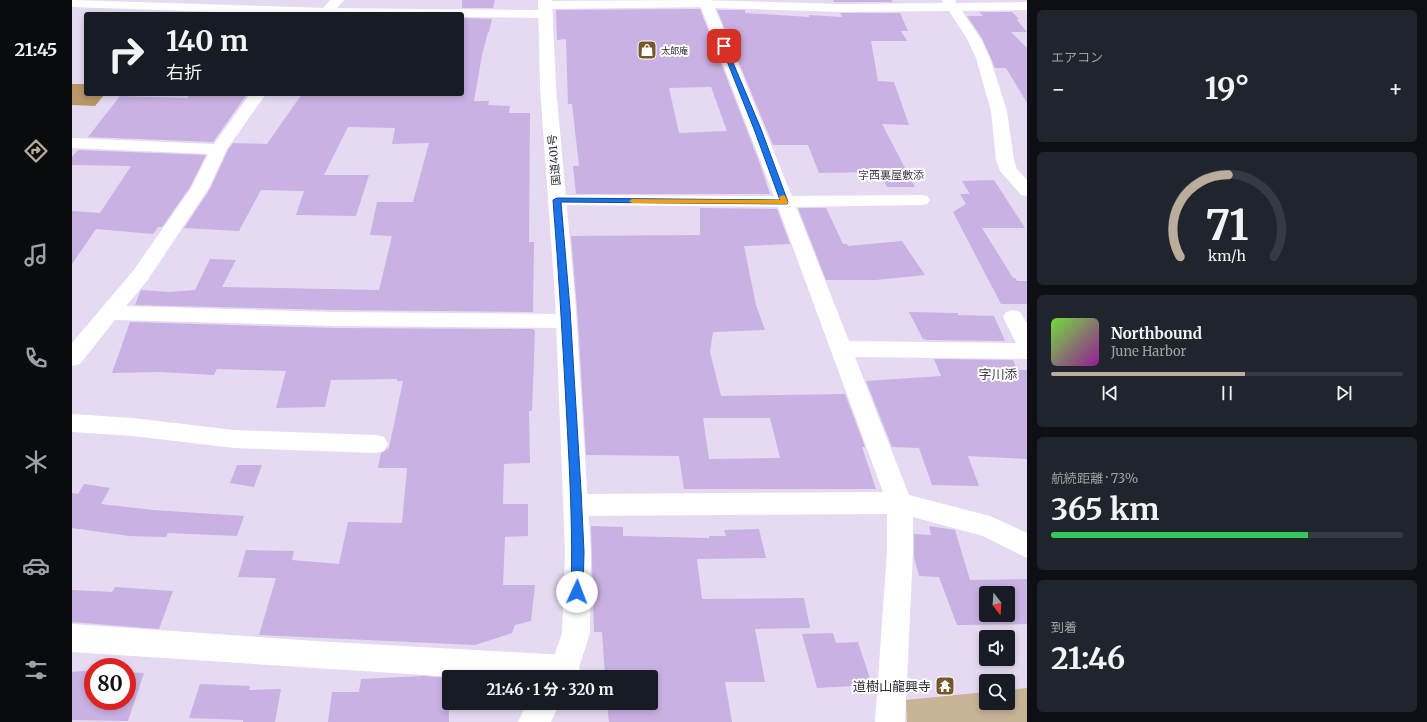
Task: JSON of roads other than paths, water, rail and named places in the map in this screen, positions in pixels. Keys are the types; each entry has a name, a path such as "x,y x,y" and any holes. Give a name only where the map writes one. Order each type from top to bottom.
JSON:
{"main road":[{"path":"327,12 337,0"},
{"path":"72,3 96,2 305,12"},
{"path":"357,12 706,2 842,8 950,4 1027,6"},
{"path":"706,2 757,129 900,504 900,552 890,722"},
{"path":"950,4 974,39 983,58 999,111 1005,160 1009,171 1027,191"},
{"name":"国道401号","path":"546,6 548,87 566,321 577,505 578,552 576,633 564,670"},
{"path":"72,358 140,276 200,188 219,149 256,96"},
{"path":"72,143 219,149"},
{"path":"557,200 784,202 921,200"},
{"path":"109,313 335,319 566,321"},
{"path":"1013,317 1027,343"},
{"path":"840,349 1027,352"},
{"path":"72,423 133,427 234,439 376,444"},
{"path":"577,505 900,504 953,516 990,527 1027,546"},
{"path":"72,638 521,670"},
{"path":"533,722 540,710"}],"place":[{"name":"太郎庵","path":"647,50"},
{"name":"道樹山龍興寺","path":"945,686"}],"district":[{"name":"字西裏屋敷添","path":"891,175"},
{"name":"字川添","path":"998,374"}]}
